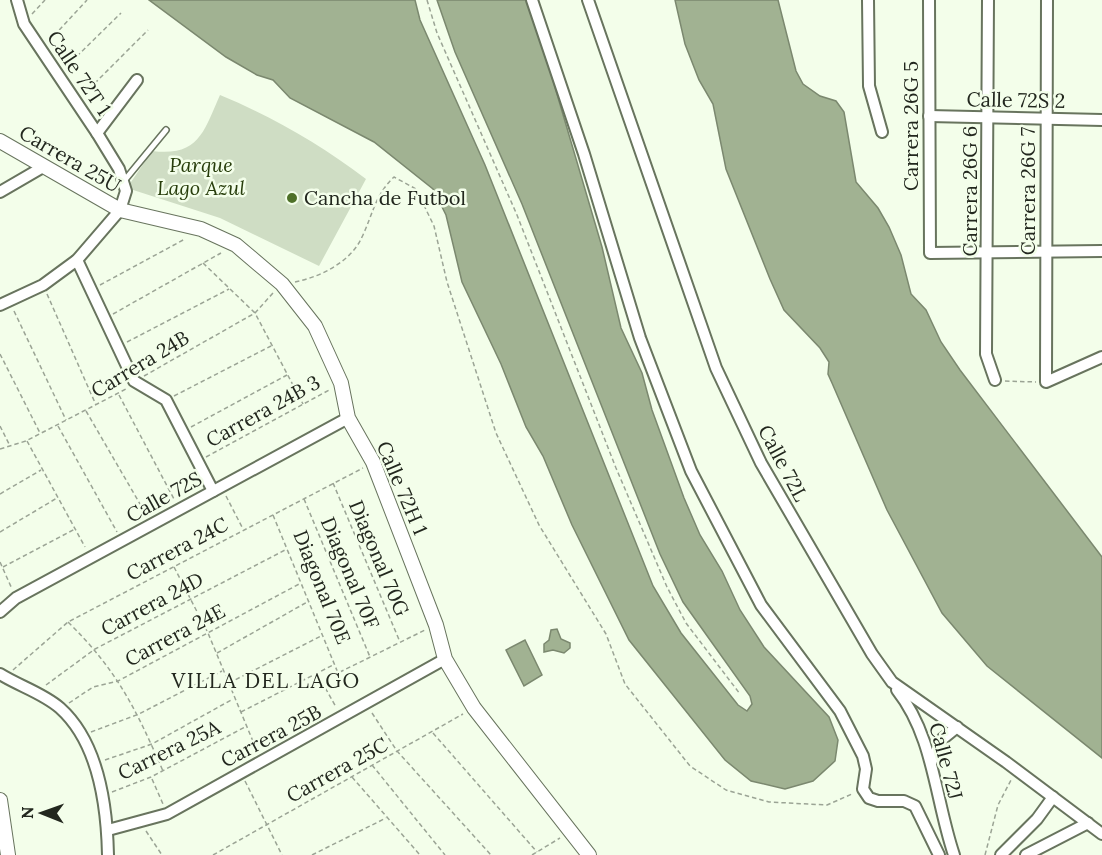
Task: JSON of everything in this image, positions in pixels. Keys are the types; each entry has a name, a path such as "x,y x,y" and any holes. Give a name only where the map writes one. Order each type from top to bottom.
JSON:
{"street":[{"name":"Calle 72T 1","path":"17,0 24,24 77,101 124,181"},
{"path":"532,0 584,154 640,338 691,471 761,605 840,711 863,756 866,769 863,789 869,798 878,801 904,801 915,806 939,855"},
{"name":"Calle 72L","path":"588,0 716,368 760,463 814,558 892,682 1102,834"},
{"path":"868,0 869,86 882,132"},
{"name":"Carrera 26G 5","path":"928,0 930,253 988,252"},
{"name":"Carrera 26G 6","path":"988,0 986,354 995,380"},
{"name":"Carrera 26G 7","path":"1046,382 1047,0"},
{"name":"Calle 72T 1","path":"97,133 137,80"},
{"name":"Calle 72S 2","path":"929,116 1102,120"},
{"name":"Carrera 25U","path":"0,141 120,210"},
{"path":"0,192 43,167"},
{"path":"5,303 43,285 77,260 120,210 126,191 124,181"},
{"name":"Calle 72H 1","path":"120,210 201,229 236,245 282,284 315,326 341,383 348,418 373,462 436,625 445,659 474,708 589,855"},
{"path":"988,252 1102,251"},
{"path":"77,260 134,381 166,400 197,461 217,489"},
{"path":"1046,382 1102,357"},
{"name":"Calle 72S","path":"0,612 16,598 348,418"},
{"name":"Carrera 25B","path":"108,830 141,823 167,814 445,659"},
{"path":"3,675 61,709 81,736 103,795 108,830 108,855"},
{"name":"Calle 72J","path":"892,682 911,708 923,732 942,818 954,855"},
{"path":"931,763 941,740 957,727"},
{"path":"1001,855 1031,825 1053,797"},
{"path":"0,800 8,855"},
{"path":"1026,855 1088,824"}],"lane":[{"path":"124,181 166,130"}],"path":[{"path":"24,24 45,0"},
{"path":"42,48 87,0"},
{"path":"427,0 437,33 517,215 616,468 667,587 686,623 740,694"},
{"path":"59,74 121,13"},
{"path":"77,101 148,30"},
{"path":"282,284 308,279 338,265 361,240 381,189 394,177 416,189 434,226 447,282 496,434 539,525 606,634 625,684 690,766 726,790 769,802 827,805 863,789"},
{"path":"91,290 201,229"},
{"path":"105,319 236,245"},
{"path":"203,263 255,313 303,404"},
{"name":"Carrera 24B","path":"0,449 27,441 119,394 134,381 255,313 282,284"},
{"path":"43,285 96,406"},
{"path":"118,347 230,289"},
{"path":"5,303 66,421"},
{"path":"166,400 272,345"},
{"path":"0,354 40,434"},
{"path":"182,432 288,375"},
{"path":"995,380 1046,382"},
{"name":"Carrera 24B 3","path":"197,461 341,383"},
{"path":"119,394 179,510"},
{"path":"86,411 152,525"},
{"path":"58,425 121,541"},
{"path":"0,426 10,446"},
{"path":"27,441 91,559"},
{"name":"Carrera 24C","path":"3,675 68,622 373,462"},
{"path":"0,494 42,469"},
{"name":"Diagonal 70G","path":"333,483 400,642"},
{"path":"217,489 243,530"},
{"path":"0,531 58,497"},
{"name":"Diagonal 70F","path":"304,498 370,657"},
{"name":"Diagonal 70E","path":"273,514 338,673 370,657"},
{"path":"3,567 75,528"},
{"name":"Carrera 24D","path":"35,692 96,649 287,549"},
{"path":"0,562 16,598"},
{"path":"174,566 208,633 262,761"},
{"name":"Carrera 24E","path":"61,709 93,687 118,681 301,583"},
{"path":"216,653 309,601"},
{"path":"68,622 96,649 118,681 139,714 163,771"},
{"path":"370,657 436,625"},
{"path":"229,684 323,635"},
{"name":"Carrera 25A","path":"241,713 334,665"},
{"path":"81,736 139,714 223,670"},
{"path":"317,674 342,718"},
{"path":"93,764 152,744 235,698"},
{"path":"366,704 397,751 491,855"},
{"name":"Carrera 25C","path":"213,855 474,708"},
{"name":"Carrera 25A","path":"103,795 151,777 246,727"},
{"path":"432,732 537,852"},
{"path":"372,765 445,855"},
{"path":"985,855 998,805 1017,771"},
{"path":"241,772 282,855"},
{"path":"151,777 167,814"},
{"path":"352,777 420,855"},
{"path":"312,855 387,818"},
{"path":"141,823 162,855"},
{"path":"532,855 569,832"}],"green space":[{"name":"Cancha de Futbol","path":"220,95 296,132 366,179 319,266 220,218 127,188 152,151 180,150 198,139"}],"shaded area":[{"path":"149,0 415,0 420,20 485,165 653,586 681,633 738,705 747,711 752,704 750,696 683,602 660,554 522,204 455,52 437,0 527,0 539,33 602,247 621,328 642,373 652,410 684,498 700,535 722,571 740,610 764,647 829,717 838,740 835,761 813,781 785,789 751,781 725,760 629,640 572,525 543,456 526,427 501,364 462,282 446,215 433,189 374,142 290,98 273,80 257,75 226,57"},
{"path":"675,0 778,0 796,71 803,84 820,96 836,101 844,112 856,182 878,208 889,227 901,255 911,294 926,310 941,342 960,370 1102,557 1102,758 987,666 942,613 887,510 828,374 829,362 820,348 784,310 770,279 726,169 713,104 699,80 685,44"},
{"path":"557,629 561,639 570,643 570,648 564,653 553,650 544,652 544,644 549,640 551,630"},
{"path":"525,640 542,675 524,686 506,650"}],"place":[{"name":"Cancha de Futbol","path":"292,198"}],"district":[{"name":"VILLA DEL LAGO","path":"266,681"}],"park label":[{"name":"Parque Lago Azul","path":"201,176"}]}
